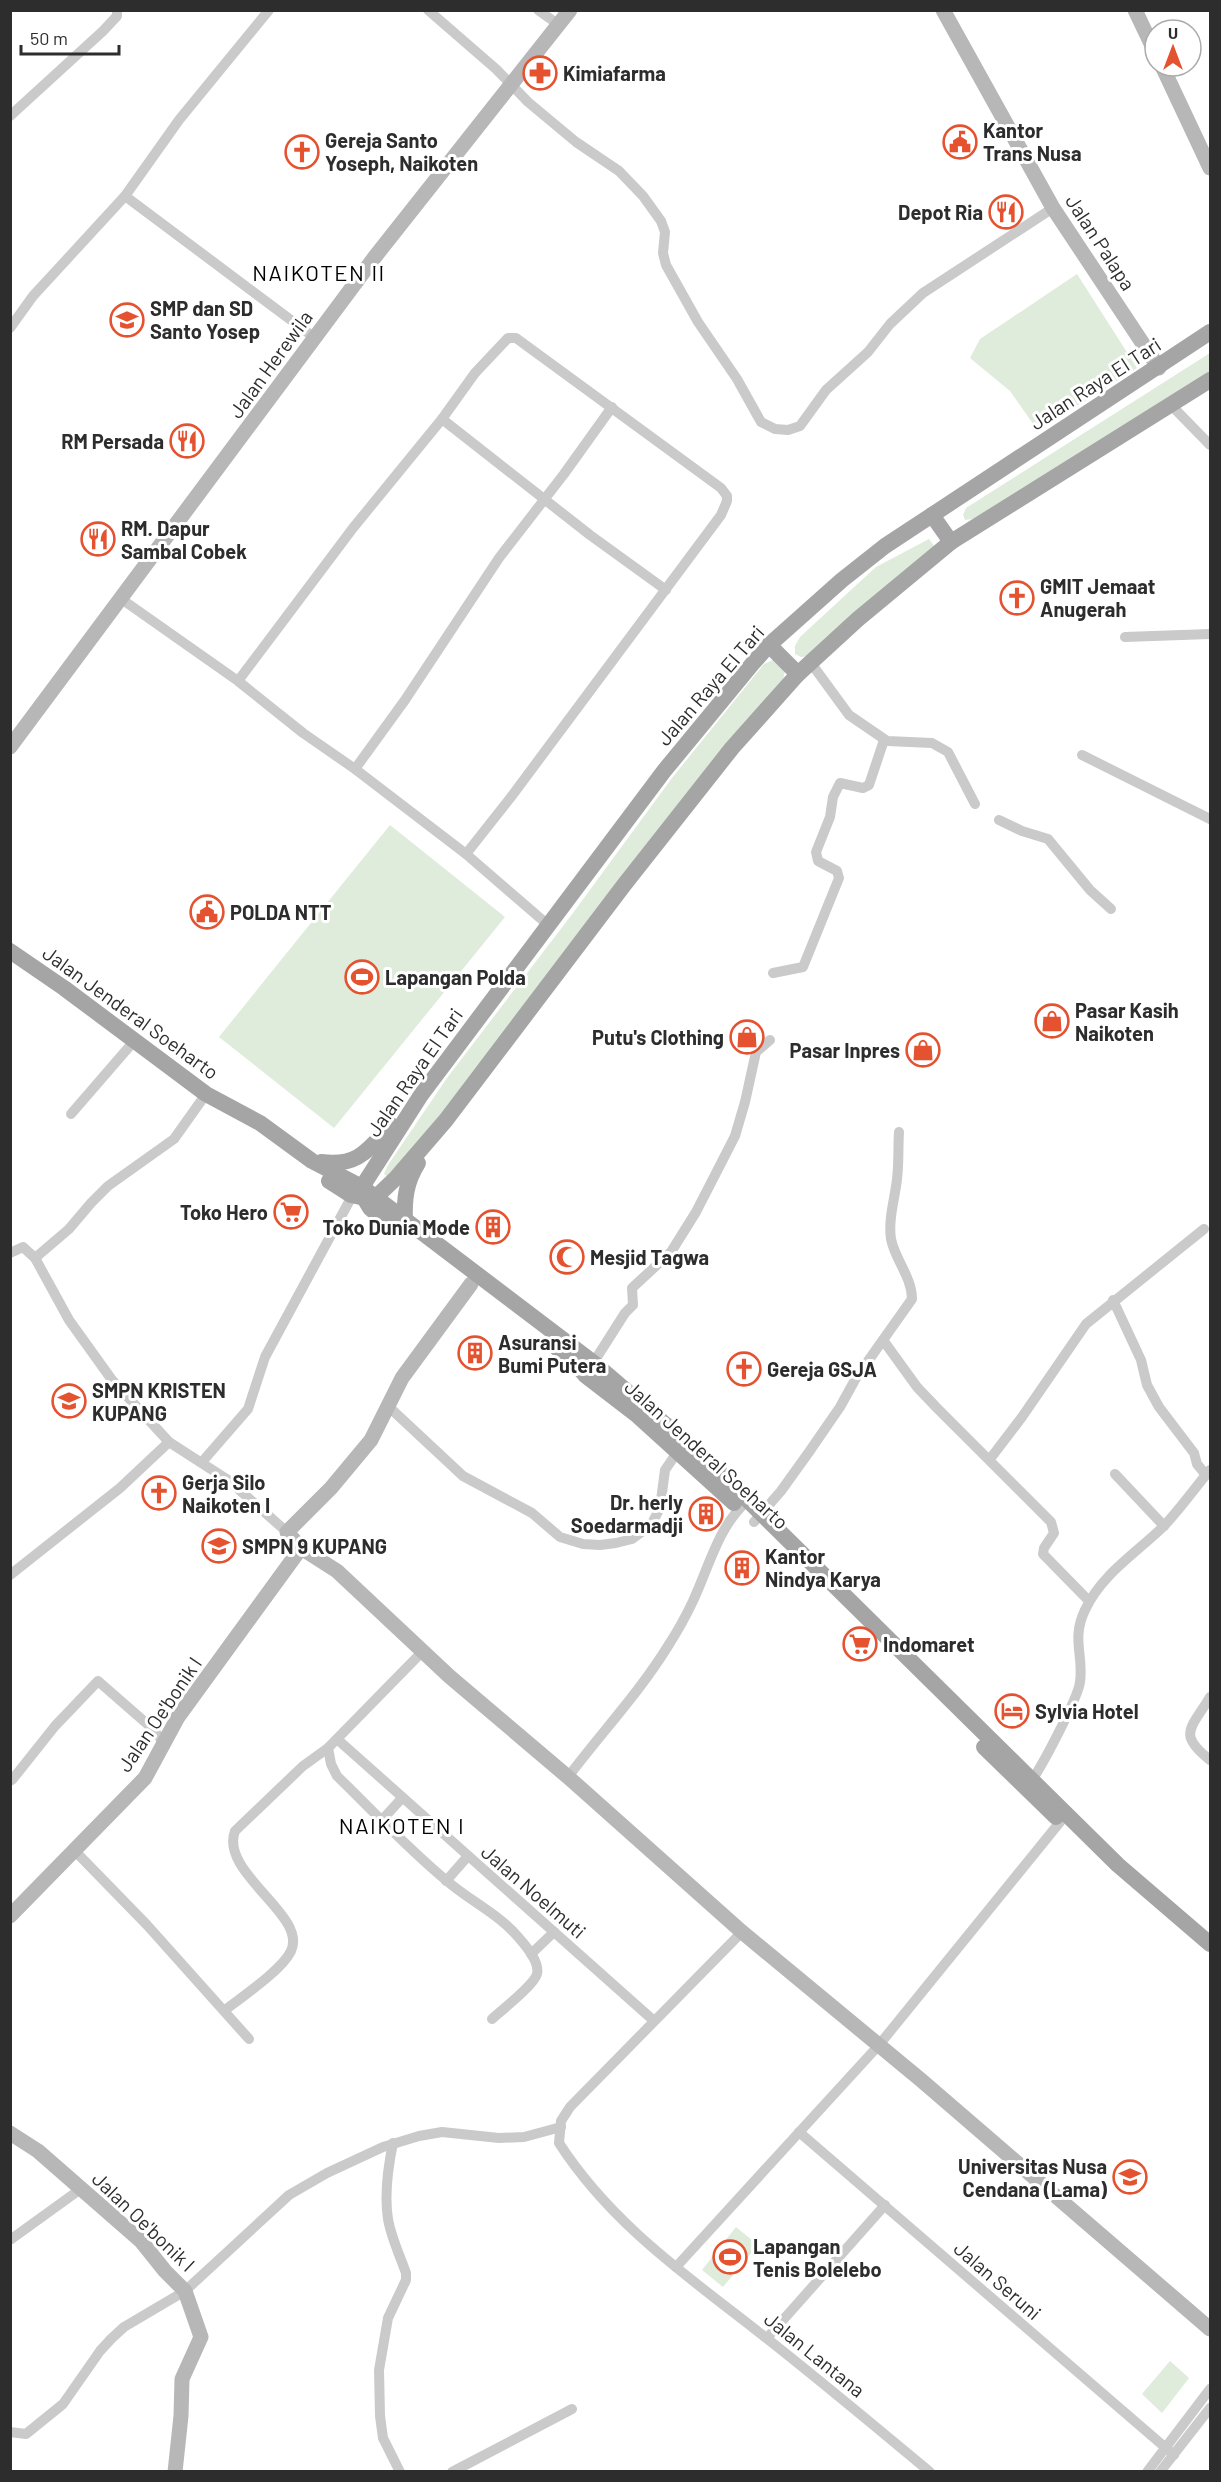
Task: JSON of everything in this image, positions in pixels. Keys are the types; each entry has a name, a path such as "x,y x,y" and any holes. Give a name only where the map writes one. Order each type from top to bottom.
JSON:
{"main road":[{"name":"Jalan Raya El Tari","path":"363,1195 371,1169 421,1095 547,924 664,771 769,645 842,580 885,546 1159,368 1210,332"},
{"path":"405,1221 404,1199 407,1184 446,1120 624,885 732,748 805,668 858,619 951,542 1172,406 1210,380"},
{"path":"932,515 951,542"},
{"path":"769,645 805,668"},
{"name":"Jalan Jenderal Soeharto","path":"10,951 206,1094 310,1164 405,1221 533,1315 639,1416 758,1518 1029,1784 1210,1944"},
{"path":"310,1164 337,1164 362,1156 421,1095"},
{"path":"363,1195 446,1120"},
{"name":"Jalan Jenderal Soeharto","path":"310,1164 323,1178 363,1195 387,1223 495,1299 574,1362 590,1369 709,1462 743,1504"},
{"name":"Jalan Jenderal Soeharto","path":"1029,1784 1060,1822 1112,1867 1126,1870"}],"street":[{"path":"10,116 103,30 114,19 117,10"},
{"path":"10,328 33,296 125,196 179,120 269,10"},
{"path":"428,10 512,84 528,102 576,142 620,171 655,211 665,231 663,253 666,265 761,422 775,429 788,430 800,426 826,390 868,352 890,324 923,293 1053,208"},
{"path":"538,10 559,25"},
{"name":"Jalan Herewila","path":"10,747 68,673 120,598 374,258 570,10"},
{"name":"Jalan Palapa","path":"943,10 1053,208 1159,368"},
{"path":"1135,10 1143,27"},
{"path":"1168,78 1210,168"},
{"path":"125,196 315,338"},
{"path":"238,681 353,528 504,340 513,337 692,465 721,488 727,496 726,506 721,515 466,854"},
{"path":"1172,406 1210,446"},
{"path":"355,769 405,700 500,558 612,407"},
{"path":"441,419 666,590"},
{"path":"120,598 238,681 303,733 355,769 466,854 547,924"},
{"path":"1125,637 1210,634"},
{"path":"805,668 849,715 884,740 932,743 948,752 975,804"},
{"path":"773,973 802,967 839,878 837,871 818,861 816,852 830,818 833,797 840,783 863,788 869,786 884,740"},
{"path":"1082,755 1210,819"},
{"path":"999,820 1022,831 1048,839 1090,890 1111,909"},
{"path":"71,1114 135,1040"},
{"path":"590,1369 625,1313 633,1305 632,1288 671,1252 696,1212 735,1136 756,1052 770,1040"},
{"path":"35,1258 69,1229 108,1186 181,1133 206,1094"},
{"path":"758,1518 809,1452 840,1407 856,1378 912,1299 909,1283 894,1250 891,1237 890,1224 897,1177 899,1132"},
{"path":"202,1462 248,1408 265,1357 363,1195"},
{"path":"990,1459 1086,1324 1204,1229"},
{"path":"10,1253 22,1247 35,1258 69,1320 112,1380 169,1442 202,1462 249,1496 301,1548 337,1571 423,1651 742,1932 879,2045 1210,2328"},
{"path":"287,1532 331,1488 371,1440 402,1378 471,1284"},
{"path":"1029,1784 1076,1696 1080,1683 1077,1638 1089,1601 1117,1568 1164,1526 1208,1473 1197,1464 1194,1453 1159,1407 1147,1385 1141,1360 1113,1300"},
{"path":"883,1340 923,1394 1051,1522 1054,1533 1042,1554 1089,1601"},
{"path":"389,1407 463,1476 532,1513 560,1537 583,1544 600,1545 632,1539 651,1525 660,1508 665,1470 678,1451"},
{"path":"10,1575 120,1488 169,1442"},
{"path":"1115,1474 1164,1526"},
{"path":"568,1777 622,1710 668,1646 693,1602 717,1544 743,1504"},
{"name":"Jalan Oe'bonik I","path":"10,1916 146,1778 178,1717 301,1548"},
{"path":"225,2010 287,1957 294,1941 293,1935 272,1902 238,1862 232,1843 235,1831 303,1766 328,1748 423,1651"},
{"path":"12,1780 55,1726 98,1681 153,1729 163,1742"},
{"path":"1210,1697 1191,1729 1190,1736 1194,1747 1210,1760"},
{"name":"Jalan Noelmuti","path":"337,1739 653,2020"},
{"path":"328,1748 331,1764 337,1776 446,1881 501,1920 531,1954 537,1967 534,1980 492,2019"},
{"path":"382,1820 402,1798"},
{"path":"676,2266 879,2045 1060,1822"},
{"path":"74,1850 225,2010 249,2039"},
{"path":"446,1881 468,1856"},
{"path":"531,1954 554,1932"},
{"path":"10,2432 26,2434 51,2416 70,2395 99,2351 124,2327 185,2291 290,2195 327,2173 393,2144 442,2132 515,2138 561,2127 570,2107 742,1932"},
{"name":"Jalan Lantana","path":"561,2127 559,2143 578,2173 635,2234 767,2338 930,2472"},
{"name":"Jalan Seruni","path":"799,2132 1170,2452"},
{"name":"Jalan Oe'bonik I","path":"10,2133 38,2151 141,2241 165,2271 185,2291 201,2337 182,2379 175,2472"},
{"path":"393,2144 388,2165 388,2221 406,2273 406,2280 384,2329 379,2391 383,2438 400,2472"},
{"path":"10,2240 82,2188"},
{"path":"767,2338 885,2205"},
{"path":"1160,2472 1210,2389"},
{"path":"1146,2472 1170,2452 1210,2408"},
{"path":"452,2472 572,2409"}],"green space":[{"path":"1077,274 1137,368 1038,431 1010,391 970,358 980,339"},
{"path":"1210,353 1210,376 973,519 965,520 963,515 966,508"},
{"path":"929,539 937,550 810,656 801,657 795,654 795,646 800,637 876,567"},
{"path":"773,660 785,671 783,680 509,1032 389,1178 384,1174 388,1165 447,1078 672,778 764,664"},
{"name":"Lapangan Polda","path":"390,825 505,917 334,1128 219,1037"},
{"name":"Lapangan Tenis Bolelebo","path":"736,2227 758,2245 723,2287 702,2270"},
{"path":"1170,2361 1189,2378 1162,2413 1142,2394"}],"place":[{"name":"Kimiafarma","path":"540,73"},
{"name":"Kantor Trans Nusa","path":"960,142"},
{"name":"Gereja Santo Yoseph, Naikoten","path":"302,152"},
{"name":"Depot Ria","path":"1006,212"},
{"name":"SMP dan SD Santo Yosep","path":"127,320"},
{"name":"RM Persada","path":"187,441"},
{"name":"RM. Dapur Sambal Cobek","path":"98,539"},
{"name":"GMIT Jemaat Anugerah","path":"1017,598"},
{"name":"POLDA NTT","path":"207,912"},
{"name":"Lapangan Polda","path":"362,977"},
{"name":"Pasar Kasih Naikoten","path":"1052,1021"},
{"name":"Putu's Clothing","path":"747,1037"},
{"name":"Pasar Inpres","path":"923,1050"},
{"name":"Toko Hero","path":"291,1212"},
{"name":"Toko Dunia Mode","path":"493,1227"},
{"name":"Mesjid Tagwa","path":"567,1257"},
{"name":"Asuransi Bumi Putera","path":"475,1353"},
{"name":"Gereja GSJA","path":"744,1369"},
{"name":"SMPN KRISTEN KUPANG","path":"69,1401"},
{"name":"Gerja Silo Naikoten I","path":"159,1493"},
{"name":"Dr. herly Soedarmadji","path":"706,1514"},
{"name":"SMPN 9 KUPANG","path":"219,1546"},
{"name":"Kantor Nindya Karya","path":"742,1568"},
{"name":"Indomaret","path":"860,1644"},
{"name":"Sylvia Hotel","path":"1012,1711"},
{"name":"Universitas Nusa Cendana (Lama)","path":"1130,2177"},
{"name":"Lapangan Tenis Bolelebo","path":"730,2257"}],"district":[{"name":"NAIKOTEN II","path":"319,272"},
{"name":"NAIKOTEN I","path":"402,1825"}]}
